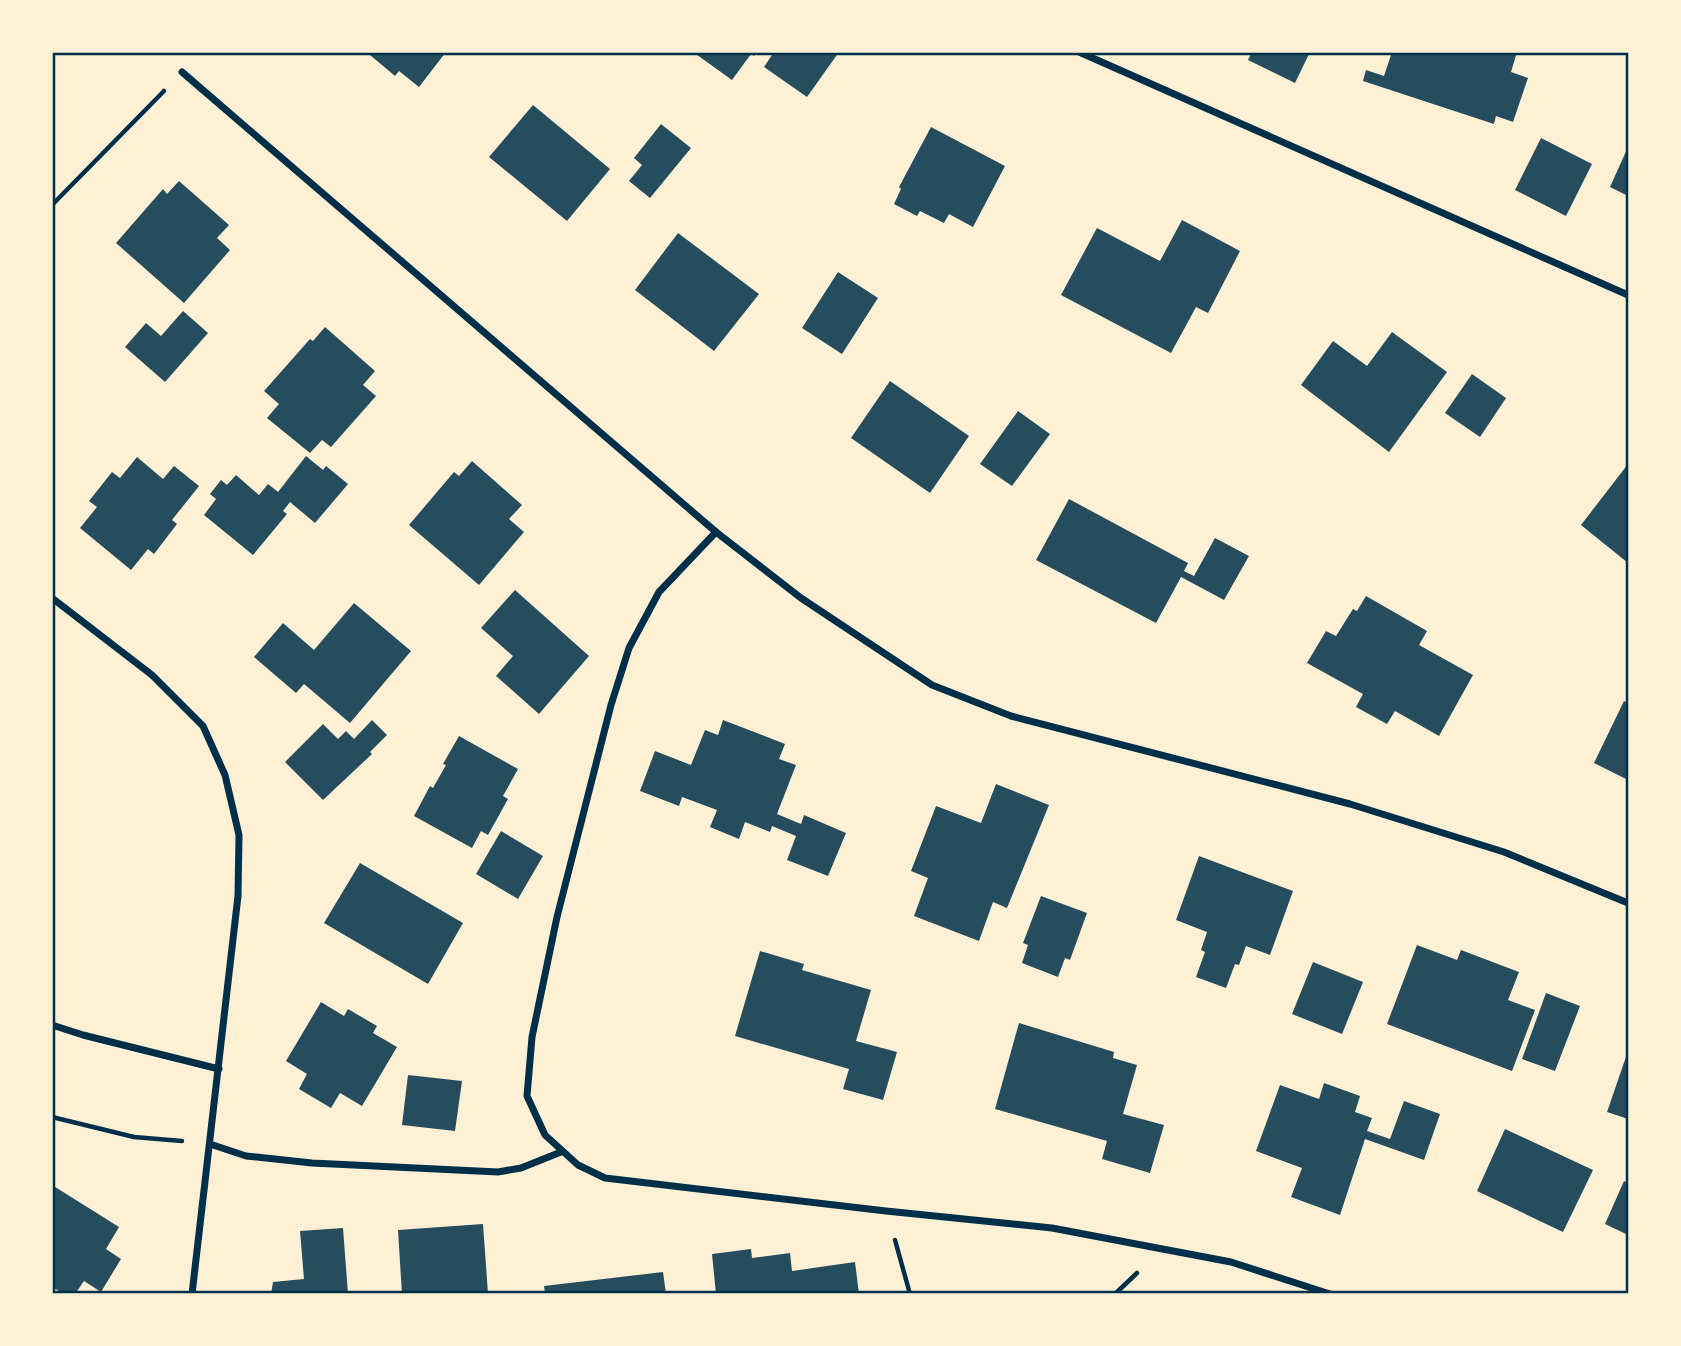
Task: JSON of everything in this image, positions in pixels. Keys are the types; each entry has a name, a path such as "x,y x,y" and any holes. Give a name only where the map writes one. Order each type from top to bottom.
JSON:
{"street":[{"path":"1079,52 1629,295"},
{"path":"182,72 716,532 800,598 932,685 1011,716 1350,804 1504,852 1629,903"},
{"path":"716,532 659,592 629,648 607,718 557,916 532,1037 527,1096 545,1135 578,1165 605,1178 1052,1228 1231,1262 1330,1293"},
{"path":"52,598 152,675 203,726 225,775 239,835 238,884 192,1293"},
{"path":"52,1025 219,1069"},
{"path":"210,1143 246,1156 312,1163 498,1172 521,1168 561,1152"}],"path":[{"path":"52,205 182,72"},
{"path":"52,1117 134,1137 210,1143"},
{"path":"886,1211 910,1293"}],"building":[{"path":"372,52 446,52 419,87 399,71 395,76 370,55"},
{"path":"693,52 756,52 754,56 751,54 732,80"},
{"path":"774,52 839,52 807,97 764,67"},
{"path":"1252,52 1310,52 1295,83 1248,60"},
{"path":"1392,52 1517,52 1511,72 1528,78 1513,122 1496,116 1494,124 1363,81 1366,70 1384,76"},
{"path":"533,105 610,169 567,221 489,157"},
{"path":"661,124 691,148 650,198 629,181 642,165 634,158"},
{"path":"931,127 1005,166 973,227 949,214 944,223 920,211 917,216 894,204 901,189 899,187"},
{"path":"1541,138 1592,164 1566,216 1515,190"},
{"path":"1628,147 1628,196 1610,187"},
{"path":"179,181 229,225 217,238 230,250 184,303 116,243 163,189 167,194"},
{"path":"1182,220 1240,251 1208,313 1196,307 1171,353 1061,295 1097,228 1160,261"},
{"path":"678,233 759,294 714,351 635,290"},
{"path":"838,272 878,298 842,354 802,328"},
{"path":"183,311 208,333 165,382 125,347 146,323 161,336"},
{"path":"325,327 375,371 363,385 376,396 331,447 322,440 310,453 267,418 279,404 264,391 310,339 313,341"},
{"path":"1392,332 1447,372 1389,452 1301,385 1333,341 1367,366"},
{"path":"1472,374 1506,398 1480,437 1445,413"},
{"path":"890,381 969,436 930,493 851,438"},
{"path":"1018,411 1050,434 1012,486 980,464"},
{"path":"306,456 323,470 326,466 348,484 315,523 290,502 283,511 287,514 253,555 204,515 216,499 210,494 221,480 227,485 236,475 259,495 268,484 278,492"},
{"path":"137,457 163,479 174,466 199,486 172,520 177,524 154,554 148,549 131,570 80,528 97,507 89,501 112,472 120,478"},
{"path":"472,461 522,505 509,519 524,532 479,585 409,525 454,472 459,476"},
{"path":"1628,464 1628,563 1581,525"},
{"path":"1069,499 1188,563 1184,571 1194,576 1215,538 1249,556 1224,600 1181,577 1156,623 1036,560"},
{"path":"515,590 589,656 539,714 496,676 513,656 481,628"},
{"path":"1366,596 1427,631 1419,645 1473,675 1439,736 1395,711 1387,724 1356,707 1363,694 1307,663 1326,631 1336,636 1353,609 1357,611"},
{"path":"354,603 411,651 350,723 304,684 296,693 254,657 283,623 314,650"},
{"path":"1624,701 1628,703 1628,780 1594,763"},
{"path":"372,720 387,735 370,752 372,754 323,800 285,762 323,724 338,739 346,731 354,739"},
{"path":"723,720 785,744 779,759 796,765 777,814 801,824 804,815 846,833 828,876 787,860 796,836 772,826 770,832 745,822 739,839 710,827 717,810 682,797 679,806 640,791 655,751 691,765 705,730 718,735"},
{"path":"459,736 518,769 503,796 508,799 488,835 481,831 472,848 414,816 430,786 433,788 446,765 443,764"},
{"path":"996,784 1049,805 1007,908 993,902 979,941 914,916 928,878 911,871 936,806 981,823"},
{"path":"501,831 543,856 518,899 476,874"},
{"path":"1199,856 1293,891 1270,955 1246,946 1239,965 1235,964 1226,988 1196,977 1205,952 1201,950 1207,932 1176,920"},
{"path":"360,863 463,923 428,984 324,923"},
{"path":"1041,896 1087,913 1070,960 1065,958 1058,977 1022,963 1028,945 1023,943"},
{"path":"1417,945 1457,960 1461,950 1519,972 1508,1000 1535,1010 1512,1071 1387,1024"},
{"path":"760,951 804,964 802,970 871,990 856,1041 897,1052 883,1100 843,1089 849,1069 735,1036"},
{"path":"1313,962 1363,982 1342,1034 1292,1014"},
{"path":"1546,993 1580,1006 1555,1071 1522,1059"},
{"path":"321,1002 344,1016 348,1009 377,1026 373,1033 397,1047 362,1106 340,1093 331,1108 299,1089 307,1074 286,1061"},
{"path":"1019,1023 1114,1052 1113,1058 1137,1065 1123,1114 1164,1125 1150,1173 1102,1159 1107,1141 995,1109"},
{"path":"1628,1051 1628,1119 1607,1112"},
{"path":"408,1075 462,1081 455,1131 402,1125"},
{"path":"1324,1083 1360,1096 1355,1112 1372,1118 1367,1131 1390,1139 1404,1101 1440,1114 1424,1160 1365,1139 1340,1215 1291,1197 1302,1168 1256,1151 1280,1085 1319,1099"},
{"path":"1505,1129 1593,1170 1563,1232 1477,1191"},
{"path":"1624,1181 1628,1183 1626,1234 1605,1224"},
{"path":"52,1185 119,1227 106,1249 121,1259 101,1292 84,1281 75,1294 64,1294 52,1287"},
{"path":"483,1224 488,1294 402,1294 398,1230"},
{"path":"343,1228 348,1294 271,1294 273,1282 304,1279 300,1231"},
{"path":"751,1249 752,1258 790,1253 792,1271 855,1262 859,1294 716,1294 712,1254"},
{"path":"663,1272 666,1294 545,1294 544,1286"}]}
